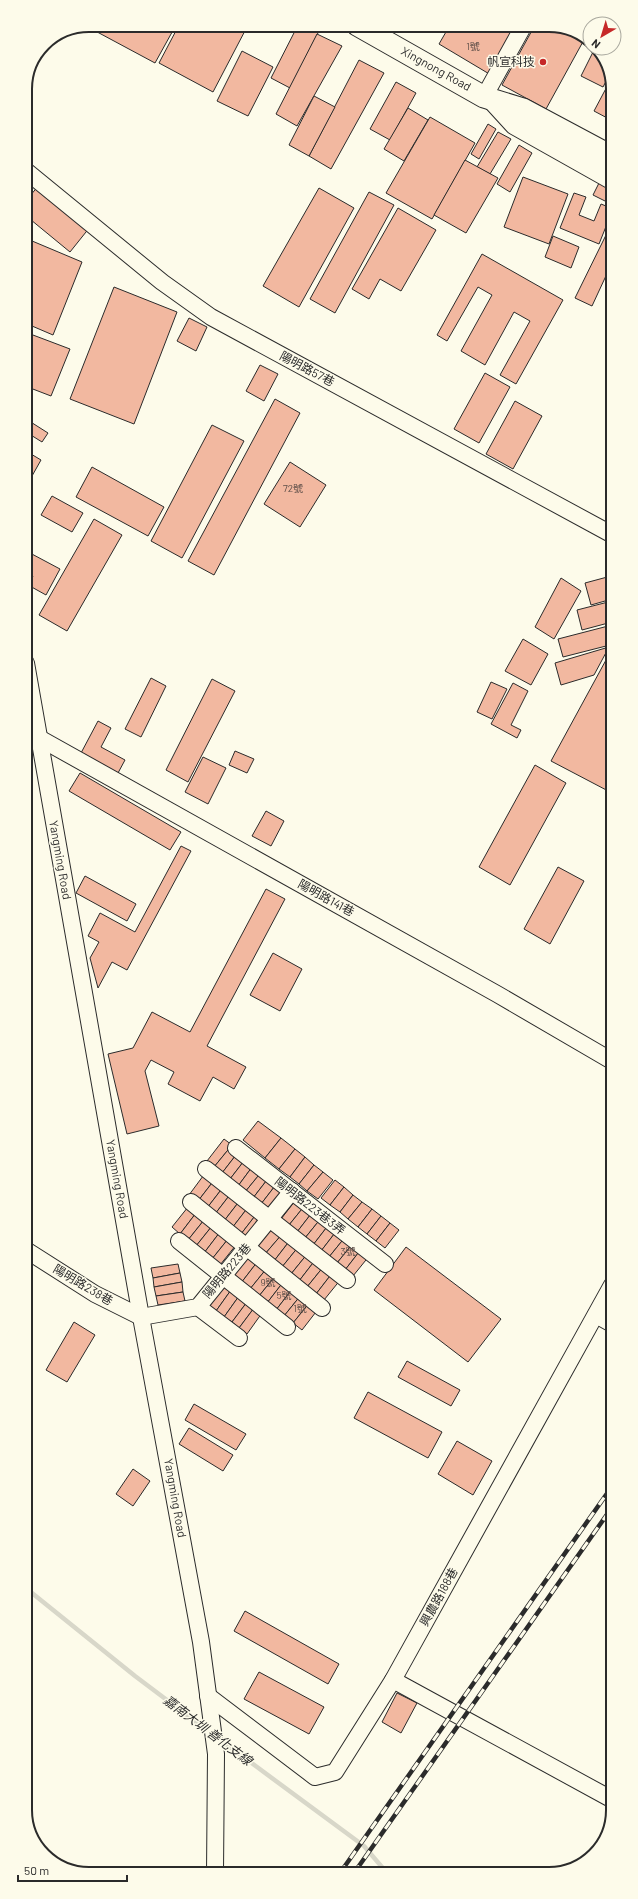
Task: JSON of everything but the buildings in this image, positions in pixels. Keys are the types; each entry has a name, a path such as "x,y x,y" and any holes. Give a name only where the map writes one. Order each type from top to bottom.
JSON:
{"main road":[{"name":"Xingnong Road","path":"369,32 489,99 523,109 606,153"},
{"name":"Xingnong Road","path":"489,99 515,124 606,175"}],"street":[{"path":"489,99 521,32"},
{"name":"陽明路57巷","path":"32,176 162,282 211,317 606,531"},
{"name":"陽明路141巷","path":"32,734 498,994 606,1057"},
{"name":"Yangming Road","path":"32,734 201,1642 216,1754 215,1867"},
{"name":"陽明路223巷3弄","path":"236,1148 385,1264"},
{"path":"206,1169 271,1218 347,1280"},
{"name":"陽明路223巷","path":"141,1317 198,1307 292,1191"},
{"path":"191,1202 322,1308"},
{"path":"180,1241 287,1327"},
{"name":"陽明路238巷","path":"32,1254 95,1294 141,1317"},
{"name":"興農路188巷","path":"208,1696 315,1777 335,1772 393,1680 606,1296"},
{"path":"198,1307 239,1338"},
{"path":"596,1315 606,1321"},
{"path":"393,1680 606,1796"}],"waterway":[{"name":"嘉南大圳 善化支線","path":"32,1593 135,1676 208,1731"},
{"name":"嘉南大圳 善化支線","path":"219,1739 364,1846 382,1867"}],"railway":[{"path":"344,1867 606,1495"},
{"path":"358,1867 606,1516"}],"place":[{"name":"帆宣科技","path":"543,62"}]}
